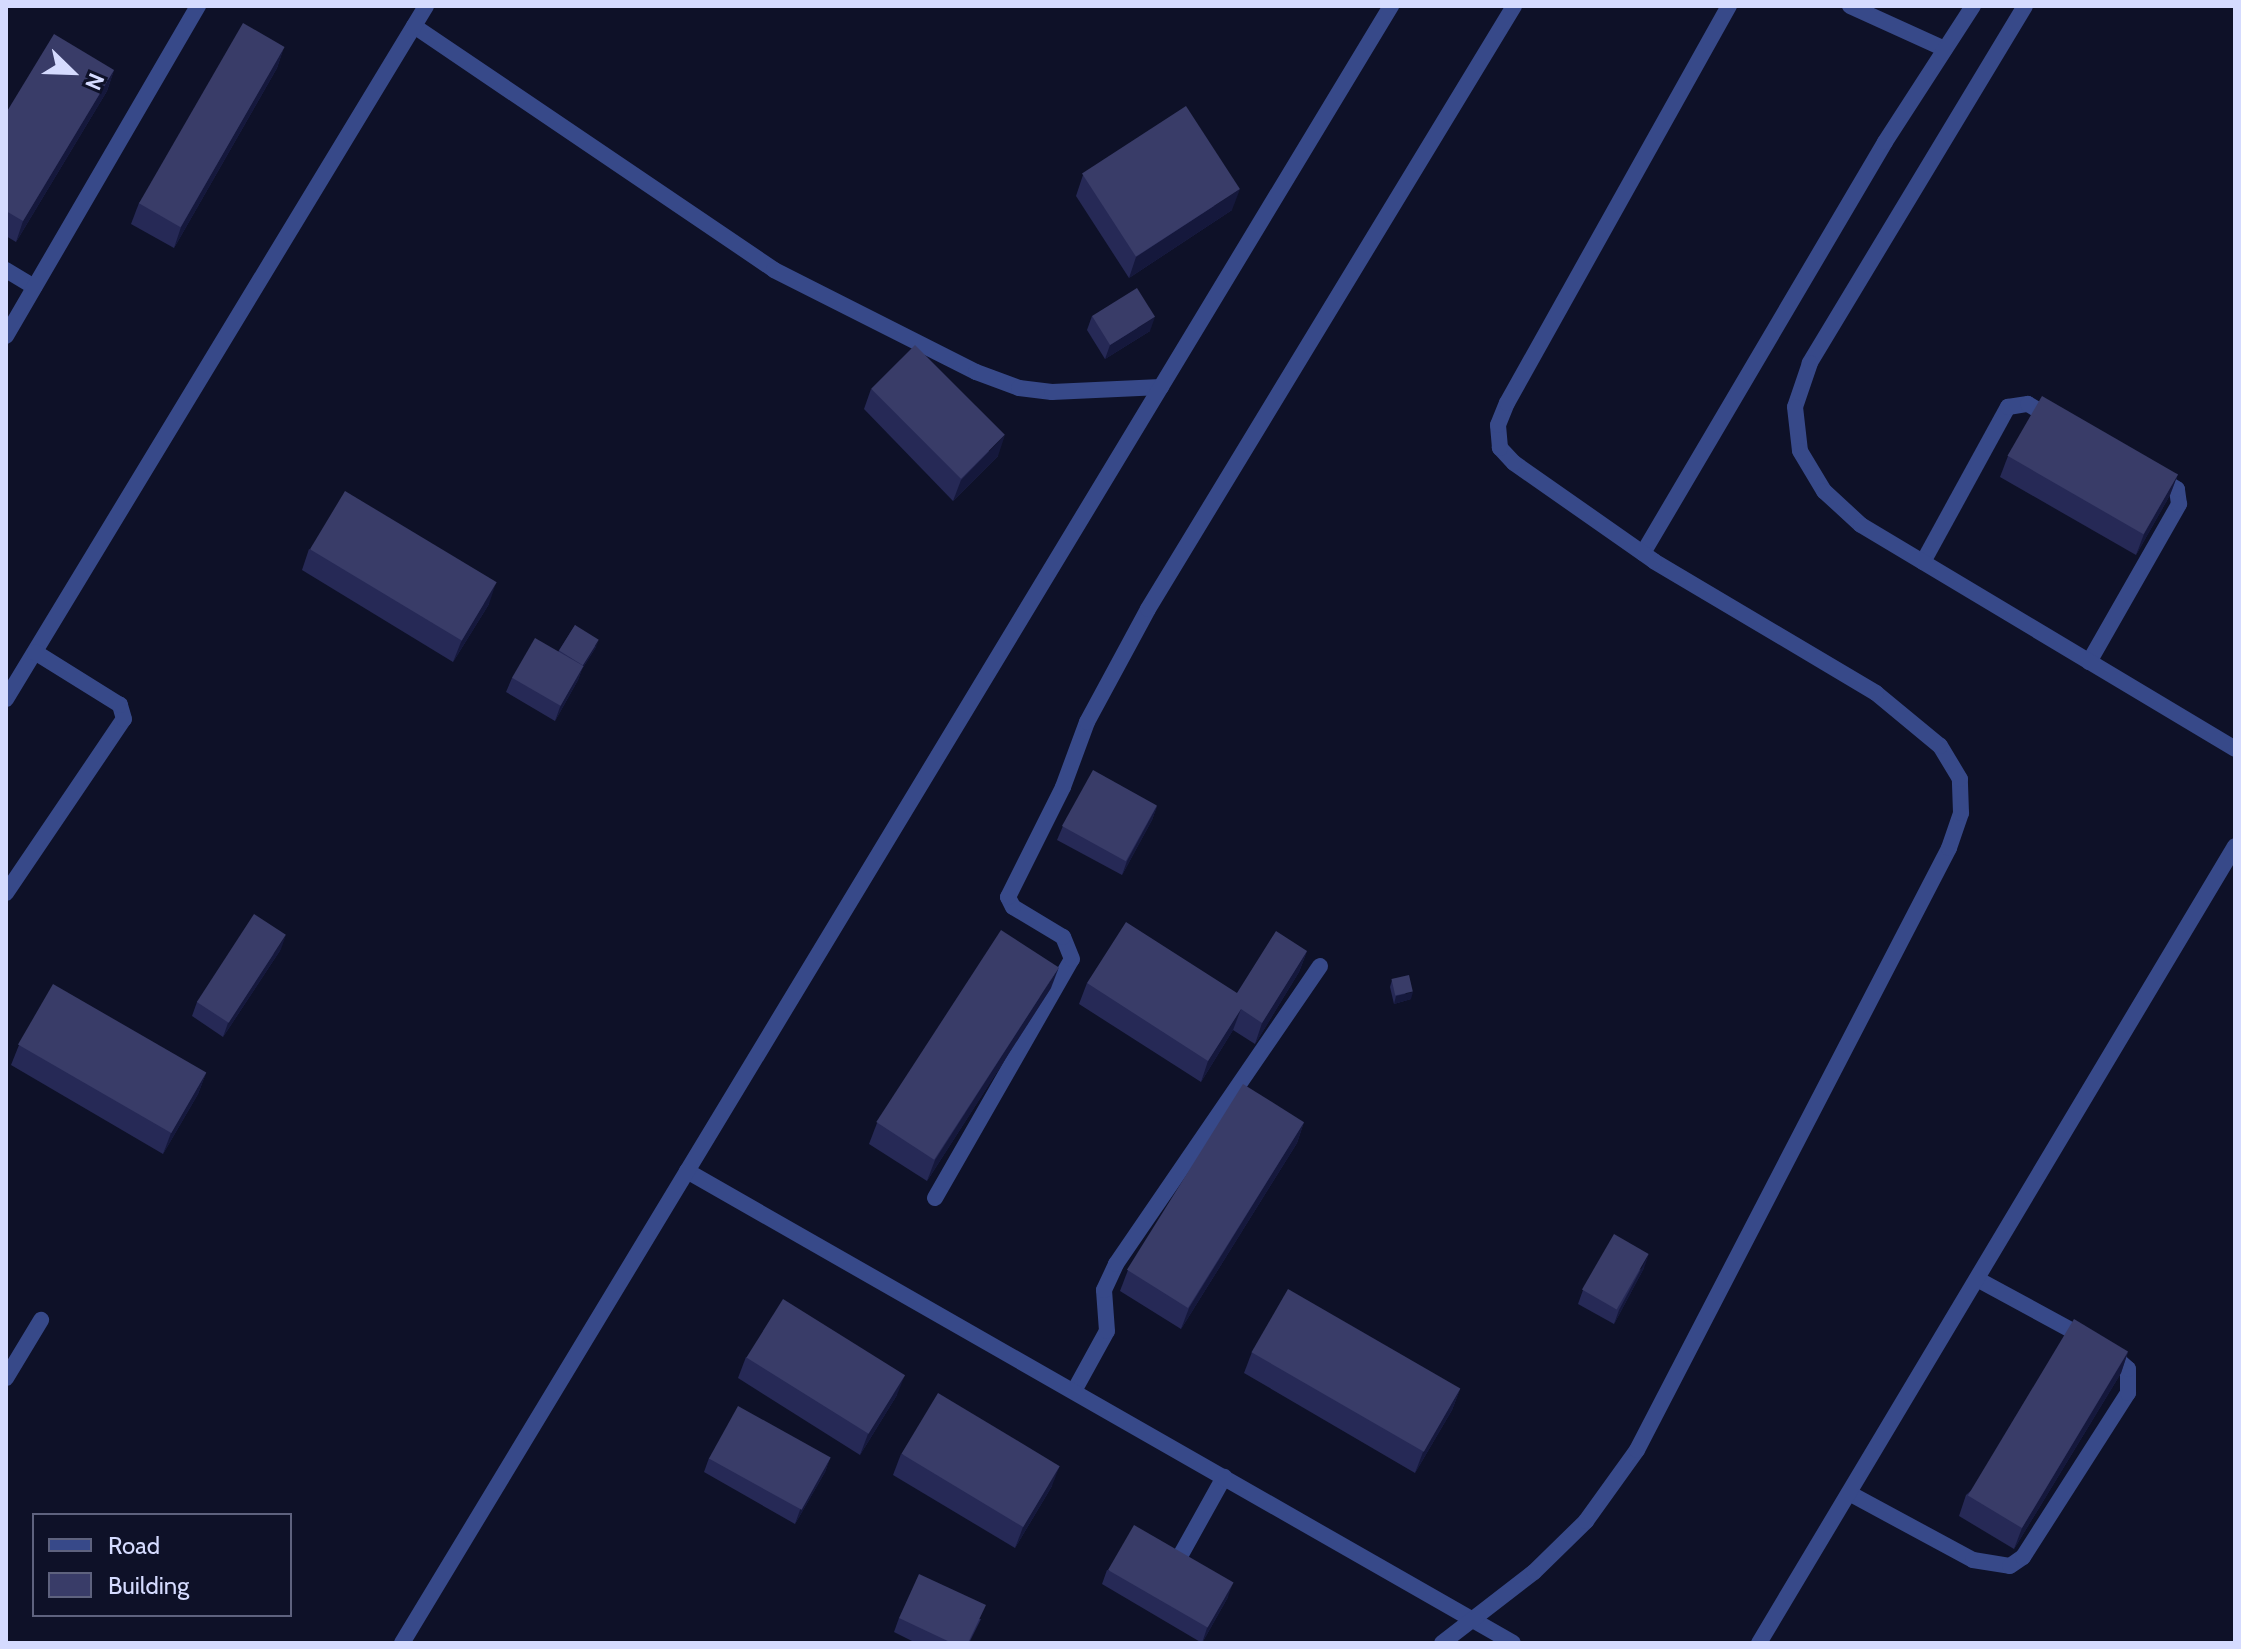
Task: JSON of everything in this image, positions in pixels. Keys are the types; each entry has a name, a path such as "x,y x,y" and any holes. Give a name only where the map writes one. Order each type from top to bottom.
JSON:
{"street":[{"path":"7,333 198,6"},
{"path":"6,699 426,6"},
{"path":"402,1643 1391,6"},
{"path":"935,1198 1072,959 1063,937 1013,907 1008,897 1063,787 1087,722 1148,609 1514,6"},
{"path":"1442,1643 1534,1572 1586,1521 1637,1450 1949,848 1961,813 1960,779 1940,746 1876,693 1643,553 1514,463 1500,448 1498,425 1729,6"},
{"path":"1850,6 1945,49"},
{"path":"1643,553 1973,6"},
{"path":"2025,6 1810,363 1795,407 1800,451 1824,491 1861,525 2235,749"},
{"path":"414,26 774,270 976,372 1019,388 1052,392 1161,387"},
{"path":"6,270 34,287"},
{"path":"1923,562 2008,407 2028,404 2067,426"},
{"path":"2089,662 2179,504 2177,489 2145,470"},
{"path":"6,893 124,719 120,705 35,652"},
{"path":"1759,1643 2235,846"},
{"path":"1074,1391 1107,1331 1104,1290 1116,1264 1320,966"},
{"path":"687,1171 1513,1643"},
{"path":"1849,1493 1973,1560 2010,1566 2023,1557 2128,1393 2131,1379 2122,1361 1977,1279"},
{"path":"6,1378 41,1320"},
{"path":"1179,1558 1224,1477"}],"building":[{"path":"243,23 285,47 181,227 139,203"},
{"path":"54,34 114,70 23,221 6,211 6,113"},
{"path":"1186,106 1240,189 1136,257 1082,174"},
{"path":"1137,288 1155,317 1110,345 1092,316"},
{"path":"915,345 1005,435 961,479 871,389"},
{"path":"2042,396 2178,474 2143,534 2008,456"},
{"path":"345,491 497,582 462,640 310,549"},
{"path":"575,625 599,640 583,665 559,650"},
{"path":"535,638 583,666 560,706 512,678"},
{"path":"1093,770 1157,805 1126,861 1062,826"},
{"path":"254,914 286,935 229,1023 197,1002"},
{"path":"1126,922 1237,993 1276,931 1307,951 1262,1023 1241,1009 1208,1061 1087,983"},
{"path":"1001,930 1059,968 934,1160 876,1122"},
{"path":"1409,975 1413,992 1395,996 1391,979"},
{"path":"53,984 206,1072 171,1133 18,1045"},
{"path":"1243,1084 1304,1122 1188,1308 1127,1270"},
{"path":"1614,1234 1649,1254 1617,1309 1582,1289"},
{"path":"1288,1289 1460,1388 1424,1452 1252,1352"},
{"path":"783,1299 905,1375 869,1434 746,1358"},
{"path":"2074,1319 2128,1351 2022,1528 1968,1496"},
{"path":"938,1393 1060,1466 1023,1527 901,1454"},
{"path":"738,1406 831,1457 802,1510 709,1458"},
{"path":"1134,1525 1234,1582 1208,1628 1108,1570"},
{"path":"919,1574 986,1605 968,1643 952,1643 899,1618"}]}
